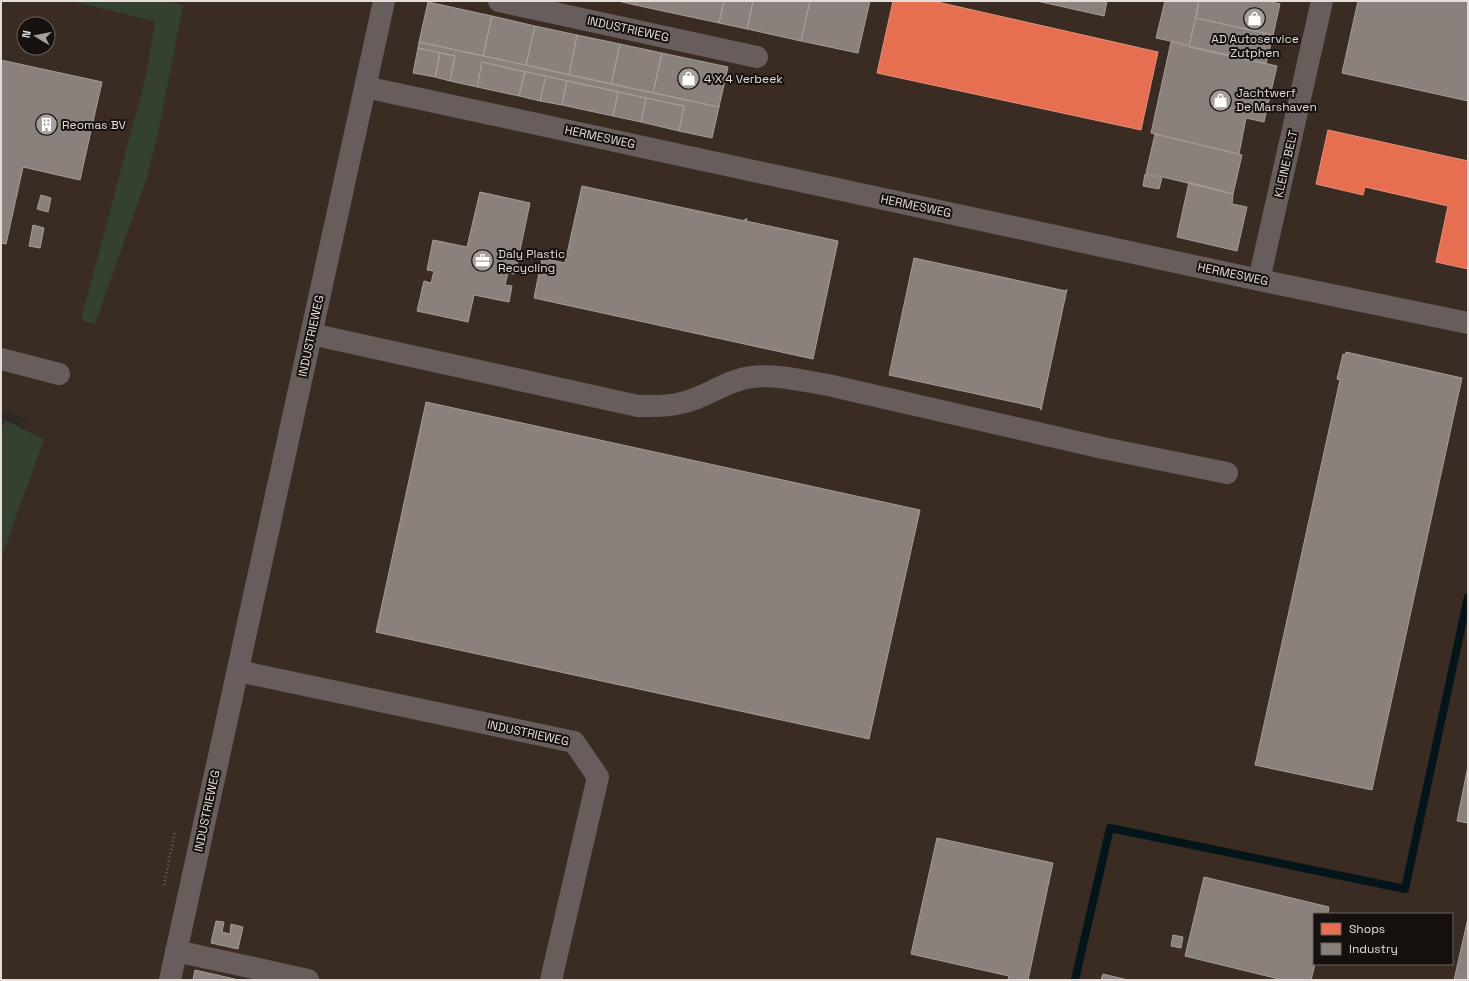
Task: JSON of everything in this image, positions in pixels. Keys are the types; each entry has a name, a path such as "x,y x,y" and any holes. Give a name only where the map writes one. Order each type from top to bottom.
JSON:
{"street":[{"name":"INDUSTRIEWEG","path":"170,980 384,1"},
{"name":"INDUSTRIEWEG","path":"499,1 757,57"},
{"name":"KLEINE BELT","path":"1260,280 1322,1"},
{"name":"HERMESWEG","path":"365,87 1260,280 1468,323"},
{"path":"312,334 638,406 663,406 682,403 729,382 752,377 785,378 828,385 1103,448 1227,473"},
{"path":"1,359 59,374"},
{"name":"INDUSTRIEWEG","path":"238,671 574,742 598,777 556,979"},
{"path":"176,951 308,980"}],"shaded area":[{"path":"1,1 1468,1 1468,980 1,980 1,501 27,419 1,411"}],"green space":[{"path":"70,1 167,1 183,5 160,123 147,177 95,324 81,320 144,83 155,21"},
{"path":"5,420 44,439 1,559 1,431"}],"building: Shops":[{"path":"893,1 933,1 1158,52 1141,130 877,73"},
{"path":"1328,130 1468,161 1468,269 1436,262 1448,206 1365,187 1363,195 1316,184"}],"building: Industry":[{"path":"618,1 636,1 635,5"},
{"path":"636,1 724,1 719,23 635,5"},
{"path":"724,1 753,1 747,29 719,23"},
{"path":"753,1 810,1 801,41 747,29"},
{"path":"810,1 870,1 858,53 801,41"},
{"path":"1037,1 1107,1 1104,16"},
{"path":"1165,1 1199,1 1189,45 1156,38"},
{"path":"1199,1 1268,1 1280,4 1273,35 1196,18"},
{"path":"1358,1 1468,1 1468,101 1342,73"},
{"path":"428,2 492,16 483,56 419,42"},
{"path":"492,16 535,26 526,65 483,56"},
{"path":"1196,18 1273,35 1266,64 1189,47"},
{"path":"535,26 577,35 569,75 526,65"},
{"path":"577,35 620,44 611,84 569,75"},
{"path":"419,42 719,107 712,138 679,131 684,106 482,62 477,87 450,81 455,56 418,48"},
{"path":"1171,42 1277,66 1264,122 1246,118 1239,154 1151,133"},
{"path":"620,44 662,53 653,93 611,84"},
{"path":"418,48 440,53 435,77 413,73"},
{"path":"440,53 455,56 450,81 435,77"},
{"path":"662,53 728,67 719,107 653,93"},
{"name":"Reomas BV","path":"1,60 102,82 80,180 23,167 6,244 1,243"},
{"path":"482,62 525,72 519,96 477,87"},
{"path":"525,72 546,76 540,101 519,96"},
{"path":"546,76 567,81 562,105 540,101"},
{"path":"567,81 618,92 613,116 562,105"},
{"path":"618,92 646,98 641,122 613,116"},
{"path":"646,98 684,106 679,131 641,122"},
{"path":"1155,134 1242,155 1233,194 1146,173"},
{"path":"1145,174 1162,178 1159,189 1143,186"},
{"path":"1189,182 1233,194 1232,204 1247,207 1237,251 1177,237"},
{"path":"582,186 745,221 745,219 747,219 746,221 838,241 813,359 534,298 542,258 565,263"},
{"path":"480,192 530,203 515,274 508,273 505,285 512,286 509,302 474,295 468,322 417,311 424,281 431,283 434,271 427,270 433,240 467,247"},
{"path":"41,195 51,198 48,212 37,209"},
{"path":"33,225 44,228 40,248 29,246"},
{"path":"914,258 1066,291 1067,289 1041,410 1041,408 889,375"},
{"path":"1346,352 1462,378 1372,790 1255,765 1340,380 1337,379 1343,354 1345,355"},
{"path":"426,402 920,510 869,739 376,632"},
{"path":"1468,766 1468,823 1457,821"},
{"path":"937,838 1053,863 1028,980 1008,980 1009,976 911,954"},
{"path":"1204,877 1329,907 1328,913 1313,913 1313,965 1315,965 1311,980 1283,980 1185,956"},
{"path":"1468,918 1468,980 1454,980"},
{"path":"216,921 224,922 222,932 230,934 231,924 243,927 238,949 211,943"},
{"path":"1173,935 1183,937 1181,948 1171,946"},
{"path":"195,970 239,980 193,980"},
{"path":"1103,974 1128,980 1101,980"}],"waterway":[{"path":"1075,980 1110,828 1405,889 1468,597"}],"place":[{"name":"AD Autoservice Zutphen","path":"1255,18"},
{"name":"4 X 4 Verbeek","path":"688,79"},
{"name":"Jachtwerf De Marshaven","path":"1220,100"},
{"name":"Reomas BV","path":"47,125"},
{"name":"Daly Plastic Recycling","path":"482,261"}]}
